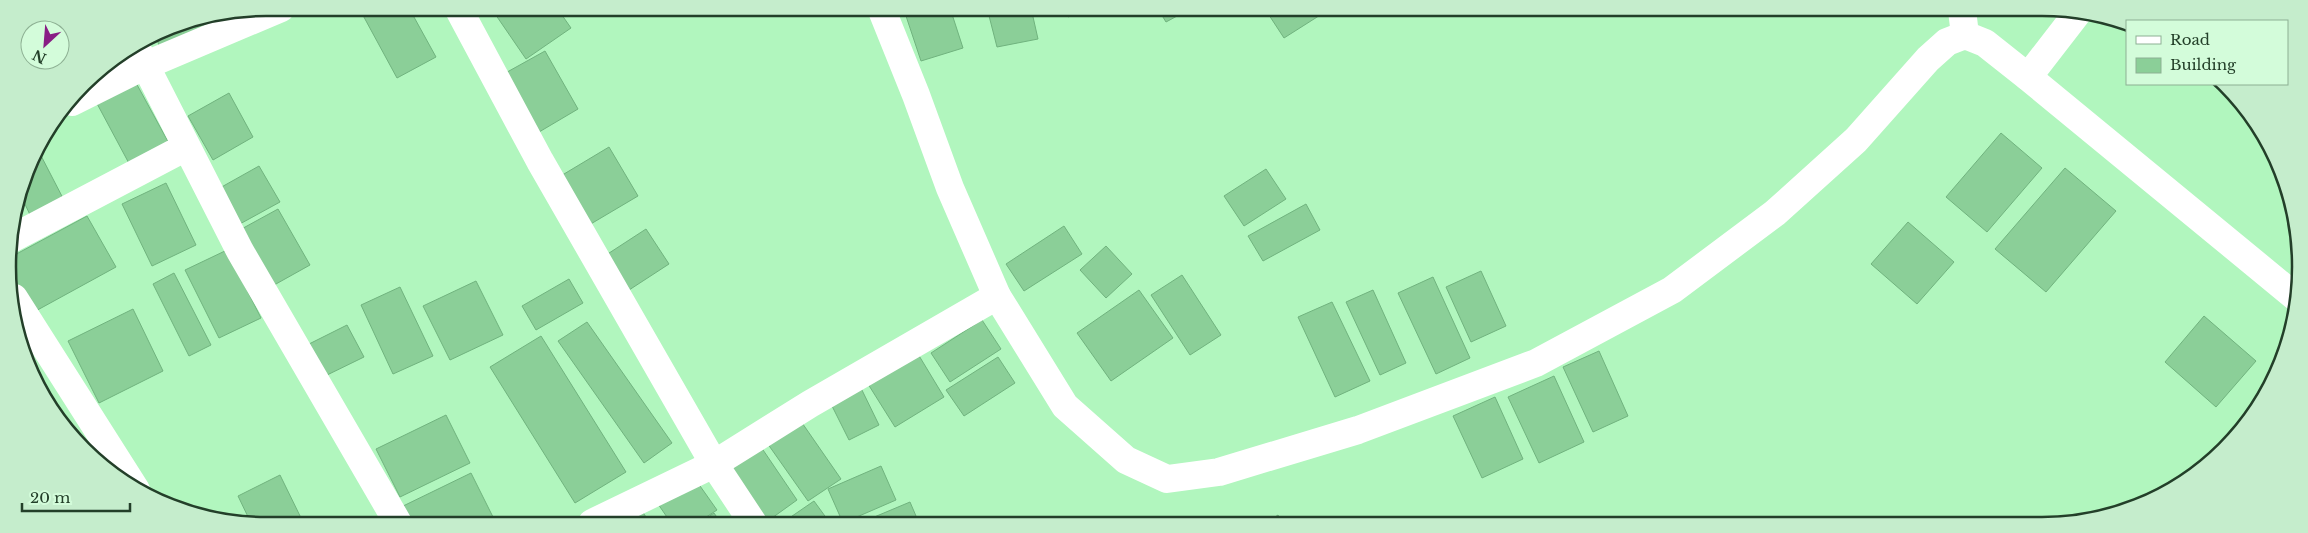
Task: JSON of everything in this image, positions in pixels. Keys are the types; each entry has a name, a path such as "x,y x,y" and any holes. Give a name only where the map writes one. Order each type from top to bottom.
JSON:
{"street":[{"path":"462,16 540,161 714,464 750,517"},
{"path":"884,16 950,188 997,296 1065,406 1126,460 1167,479 1219,472 1358,430 1536,363 1672,290 1775,214 1856,140 1928,59 1947,42 1964,22 1985,43 2290,293"},
{"path":"90,90 140,56 256,17"},
{"path":"2028,77 2074,18"},
{"path":"140,56 240,251 395,517"},
{"path":"18,235 186,147"},
{"path":"604,517 714,464 810,404 997,296"},
{"path":"20,309 82,427 116,466"}],"building":[{"path":"363,16 413,16 436,57 397,78"},
{"path":"496,16 563,16 571,28 526,59"},
{"path":"906,16 953,16 963,48 921,61"},
{"path":"989,16 1033,16 1038,39 997,47"},
{"path":"1162,16 1177,16 1166,22"},
{"path":"1270,16 1319,16 1284,38"},
{"path":"206,25 161,50 158,41 171,35"},
{"path":"545,51 578,109 534,135 500,76"},
{"path":"135,81 171,147 132,169 94,98"},
{"path":"229,93 253,137 213,160 188,116"},
{"path":"2001,133 2042,168 1987,232 1946,197"},
{"path":"609,147 638,196 589,225 559,177"},
{"path":"42,157 66,204 33,221 25,203"},
{"path":"259,166 280,202 238,225 218,189"},
{"path":"2065,168 2116,211 2046,292 1995,249"},
{"path":"1266,169 1286,199 1244,226 1224,196"},
{"path":"166,183 196,245 152,266 122,204"},
{"path":"1306,204 1320,230 1263,261 1248,236"},
{"path":"278,209 310,265 267,289 236,232"},
{"path":"87,216 116,267 32,313 17,286 17,254"},
{"path":"1908,222 1954,262 1917,304 1871,264"},
{"path":"1064,226 1082,254 1024,291 1006,264"},
{"path":"646,229 669,264 626,292 603,257"},
{"path":"1106,246 1132,274 1106,298 1080,270"},
{"path":"227,250 261,318 219,338 185,270"},
{"path":"1481,271 1506,326 1471,342 1446,287"},
{"path":"174,273 211,345 189,356 153,284"},
{"path":"1182,275 1221,335 1190,355 1151,295"},
{"path":"1433,277 1470,358 1436,374 1398,293"},
{"path":"569,279 583,303 536,330 522,306"},
{"path":"476,281 503,335 450,360 423,306"},
{"path":"400,287 433,356 393,374 361,305"},
{"path":"1139,290 1173,338 1111,381 1077,333"},
{"path":"1373,290 1406,363 1380,375 1346,302"},
{"path":"1332,302 1370,381 1335,397 1298,317"},
{"path":"133,309 163,371 99,403 68,341"},
{"path":"2204,316 2256,361 2216,407 2165,362"},
{"path":"982,320 1001,349 950,382 931,353"},
{"path":"587,322 672,443 644,463 558,341"},
{"path":"347,325 364,357 325,376 309,344"},
{"path":"541,336 626,472 575,503 490,367"},
{"path":"1599,351 1628,416 1593,432 1563,367"},
{"path":"918,354 944,397 895,427 868,384"},
{"path":"998,357 1015,383 964,416 946,390"},
{"path":"1554,376 1584,442 1539,463 1508,397"},
{"path":"859,384 879,425 849,440 829,400"},
{"path":"1495,397 1523,459 1482,478 1453,416"},
{"path":"446,415 470,463 400,497 376,449"},
{"path":"798,417 841,479 808,501 765,440"},
{"path":"759,444 797,500 773,517 761,517 726,466"},
{"path":"881,466 896,500 857,517 840,517 828,489"},
{"path":"471,473 493,517 404,517 399,508"},
{"path":"280,475 301,517 248,516 238,496"},
{"path":"693,476 717,510 706,517 667,517 656,501"},
{"path":"814,501 826,517 791,517"},
{"path":"910,502 916,517 874,517"},
{"path":"640,508 646,517 626,517"},
{"path":"714,513 717,517 708,517"}]}
